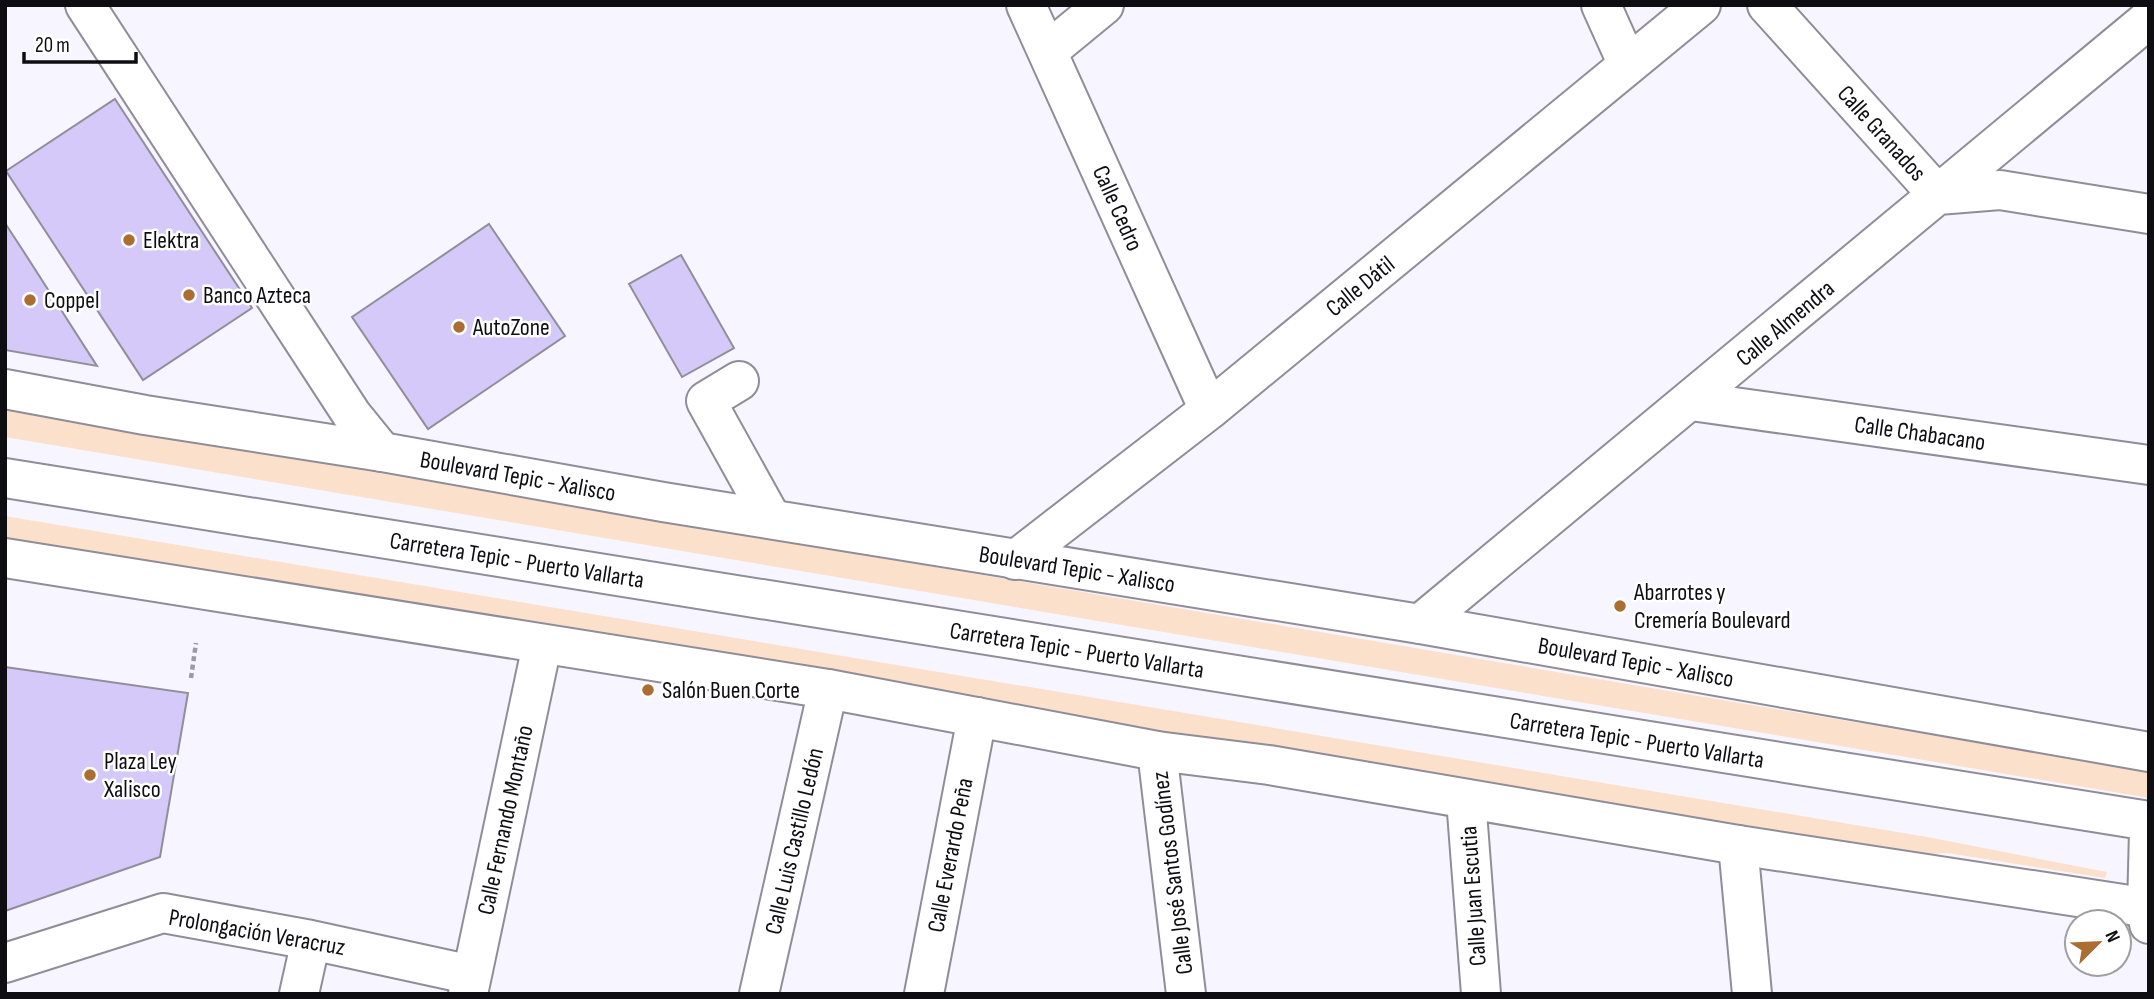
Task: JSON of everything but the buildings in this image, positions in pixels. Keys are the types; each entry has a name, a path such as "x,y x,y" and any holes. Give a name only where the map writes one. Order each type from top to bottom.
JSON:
{"main road":[{"path":"85,5 352,415 382,452"},
{"name":"Calle Cedro","path":"1026,5 1209,410"},
{"path":"1048,51 1104,5"},
{"path":"1601,5 1628,65"},
{"name":"Calle Dátil","path":"1015,560 1209,410 1701,5"},
{"name":"Calle Granados","path":"1767,5 1938,195 2000,190 2149,214"},
{"name":"Calle Almendra","path":"1420,624 2149,19"},
{"path":"739,381 706,401 771,518"},
{"name":"Boulevard Tepic - Xalisco","path":"5,388 145,415 382,452 663,502 1420,624 2149,752"},
{"name":"Calle Chabacano","path":"1691,401 2149,465"},
{"name":"Carretera Tepic - Puerto Vallarta","path":"5,478 2149,821"},
{"path":"5,558 828,689 1157,751 1269,765 2148,913 2149,831"},
{"name":"Calle Fernando Montaño","path":"470,984 542,645"},
{"name":"Calle Luis Castillo Ledón","path":"759,994 828,689"},
{"name":"Calle Everardo Peña","path":"924,994 977,717"},
{"name":"Calle José Santos Godínez","path":"1157,751 1186,994"},
{"name":"Calle Juan Escutia","path":"1466,799 1481,994"},
{"path":"1738,845 1752,994"},
{"name":"Prolongación Veracruz","path":"5,963 163,913 311,940 470,984"},
{"path":"299,994 311,940"}],"path":[{"path":"191,678 196,643"}],"shaded area":[{"path":"5,410 2149,772 2149,798 5,437"},
{"path":"5,516 1927,837 2107,872 2105,878 1947,853 1901,856 5,539"}],"place":[{"name":"Elektra","path":"129,240"},
{"name":"Banco Azteca","path":"189,295"},
{"name":"Coppel","path":"30,300"},
{"name":"AutoZone","path":"459,327"},
{"name":"Abarrotes y Cremería Boulevard","path":"1620,606"},
{"name":"Salón Buen Corte","path":"648,690"},
{"name":"Plaza Ley Xalisco","path":"90,775"}]}
